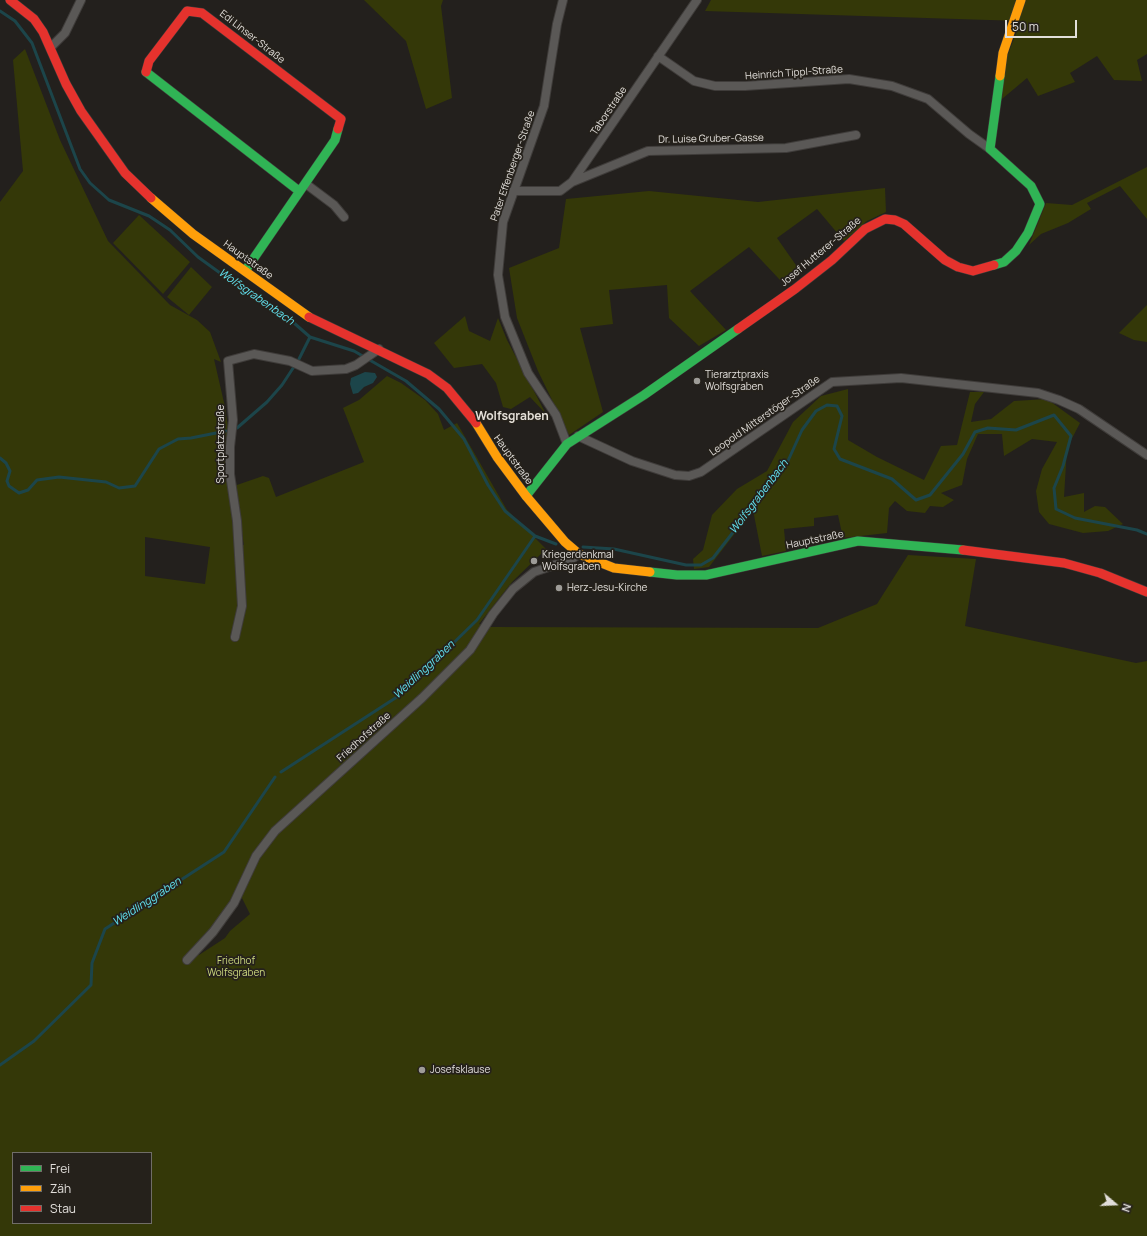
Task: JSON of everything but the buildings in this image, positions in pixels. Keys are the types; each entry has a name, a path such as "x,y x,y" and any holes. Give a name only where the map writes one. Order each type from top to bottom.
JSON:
{"street":[{"name":"Hauptstraße","path":"10,0 34,19 43,32 51,47 66,84 81,111 125,173 163,209 193,234 305,315 379,349 428,374 447,388 472,417 493,452 526,496 565,542 579,554 598,563 614,568 677,575 706,575 858,541 903,544 1013,555 1064,563 1100,573 1147,592"},
{"path":"51,47 65,33 82,0"},
{"name":"Pater Effenberger-Straße","path":"563,0 557,24 544,106 503,222 498,275 505,317 528,373 556,415 567,444"},
{"name":"Taborstraße","path":"514,191 560,191 572,182 697,0"},
{"path":"990,149 1003,53 1021,0"},
{"name":"Edi Linser-Straße","path":"245,271 335,140 341,120 202,13 188,11 149,61 146,72 299,191"},
{"name":"Heinrich Tippl-Straße","path":"658,56 694,81 714,86 745,86 849,78 892,86 928,99 969,134 990,149"},
{"name":"Dr. Luise Gruber-Gasse","path":"572,182 648,151 786,148 856,135"},
{"name":"Josef Hutterer-Straße","path":"526,496 567,444 644,395 795,289 832,260 865,229 874,223 885,219 895,220 904,224 945,260 958,267 973,271 1004,262 1016,251 1028,233 1040,204 1031,186 990,149"},
{"path":"306,184 334,204 344,217"},
{"name":"Sportplatzstraße","path":"235,638 242,606 237,521 230,474 230,447 233,420 228,361 254,354 290,361 312,371 346,369 356,365 379,349"},
{"name":"Leopold Mitterstöger-Straße","path":"578,436 632,461 675,475 689,476 701,472 832,382 901,378 1038,393 1079,409 1147,455"},
{"name":"Friedhofstraße","path":"187,960 213,932 234,903 256,856 275,831 422,698 470,650 493,614 513,588 534,572 572,559 579,554"}],"green space":[{"path":"364,0 443,0 441,6 452,98 426,109 406,41"},
{"path":"711,0 1147,0 1147,54 1137,60 1142,81 1114,80 1097,56 1070,73 1075,82 1038,96 1027,78 1002,99 1004,64 1021,21 705,11"},
{"name":"Friedhof Wolfsgraben","path":"25,49 60,140 108,241 170,305 197,320 210,332 221,362 214,359 225,407 229,434 226,463 228,488 234,520 234,543 244,545 234,486 263,476 269,478 276,497 364,462 343,408 359,400 387,376 401,383 425,400 438,414 444,430 457,423 507,510 546,549 512,582 479,624 492,627 818,628 877,604 908,555 976,559 965,626 1136,663 1147,661 1147,1236 0,1236 0,202 23,171 13,60","holes":["145,537 210,547 205,584 145,576","242,898 250,914 230,931 225,938 199,955 200,944 234,902"]},
{"path":"1147,167 1147,219 1120,186 1087,203 1091,209 1068,223 1041,234 1029,245 1046,203 1072,205"},
{"path":"885,188 886,212 867,221 844,241 817,209 777,238 798,268 780,280 749,247 690,291 726,330 699,346 669,318 667,285 609,290 613,324 580,328 603,412 569,435 538,371 517,318 509,268 559,248 566,199 649,191 758,202"},
{"path":"139,215 190,262 163,294 113,243"},
{"path":"191,267 212,287 189,315 167,297"},
{"path":"1147,305 1147,342 1134,340 1119,333"},
{"path":"465,316 469,331 490,341 498,318 507,340 546,414 530,397 511,409 503,407 496,383 482,364 454,368 434,343"},
{"path":"848,389 848,440 877,457 924,480 941,446 957,445 970,392 984,392 975,404 971,422 991,419 1014,401 1047,399 1080,423 1067,448 1064,497 1084,493 1084,512 1095,506 1105,507 1123,524 1108,531 1083,533 1049,524 1039,512 1036,491 1042,469 1057,442 1032,439 1004,456 1002,434 978,434 967,459 962,485 941,493 954,500 943,507 930,506 925,513 907,511 895,501 889,508 887,533 843,538 838,515 814,518 814,526 784,529 786,551 762,556 753,510 709,567 694,569 693,559 703,550 712,515 737,489 767,471 793,422 821,396"}],"water":[{"path":"365,372 375,373 377,377 373,383 364,387 358,393 353,394 350,384 351,378"}],"waterway":[{"name":"Wolfsgrabenbach","path":"0,11 15,21 32,43 80,169 90,183 109,200 149,216 170,230 198,257 238,286 286,316 310,337 354,351 406,381 439,409 464,439 488,485 505,511 535,536 556,544"},
{"path":"237,428 267,402 282,385 299,359 310,337"},
{"name":"Wolfsgrabenbach","path":"583,547 614,549 686,565 701,565 713,558 787,463 802,430 816,411 827,405 837,406 842,416 834,449 840,459 892,479 916,500 930,495 963,454 975,432 988,428 1016,430 1054,415 1071,436 1063,466 1054,488 1056,509 1075,518 1137,530 1147,534"},
{"path":"0,458 6,463 10,471 7,481 9,486 19,493 28,490 37,480 59,477 106,482 119,488 135,486 159,449 178,439 226,431"},
{"name":"Weidlinggraben","path":"281,772 400,695 477,620 535,536"},
{"name":"Weidlinggraben","path":"0,1065 34,1041 91,985 92,963 105,929 224,852 275,777"}],"traffic: fast":[{"path":"146,72 299,191"},
{"path":"994,265 1004,262 1016,251 1028,233 1040,204 1031,186 990,149 1000,76"},
{"path":"245,271 335,140 338,129"},
{"path":"526,496 567,444 644,395 738,329"},
{"path":"650,572 677,575 706,575 858,541 963,550"}],"traffic: slow":[{"path":"1000,76 1003,53 1021,0"},
{"path":"151,198 193,234 309,317"},
{"path":"476,423 497,457 526,496 565,542 579,554 614,568 650,572"}],"traffic: jam":[{"path":"10,0 34,19 43,32 66,84 81,111 125,173 151,198"},
{"path":"146,72 149,61 187,11 202,13 341,119 338,129"},
{"path":"738,329 795,289 832,260 865,229 885,219 895,220 904,224 945,260 958,267 973,271 994,265"},
{"path":"309,317 428,374 447,388 476,423"},
{"path":"963,550 1064,563 1100,573 1147,592"}],"place":[{"name":"Tierarztpraxis Wolfsgraben","path":"697,381"},
{"name":"Kriegerdenkmal Wolfsgraben","path":"534,561"},
{"name":"Herz-Jesu-Kirche","path":"559,588"},
{"name":"Josefsklause","path":"422,1070"}],"district":[{"name":"Wolfsgraben","path":"512,417"}]}
